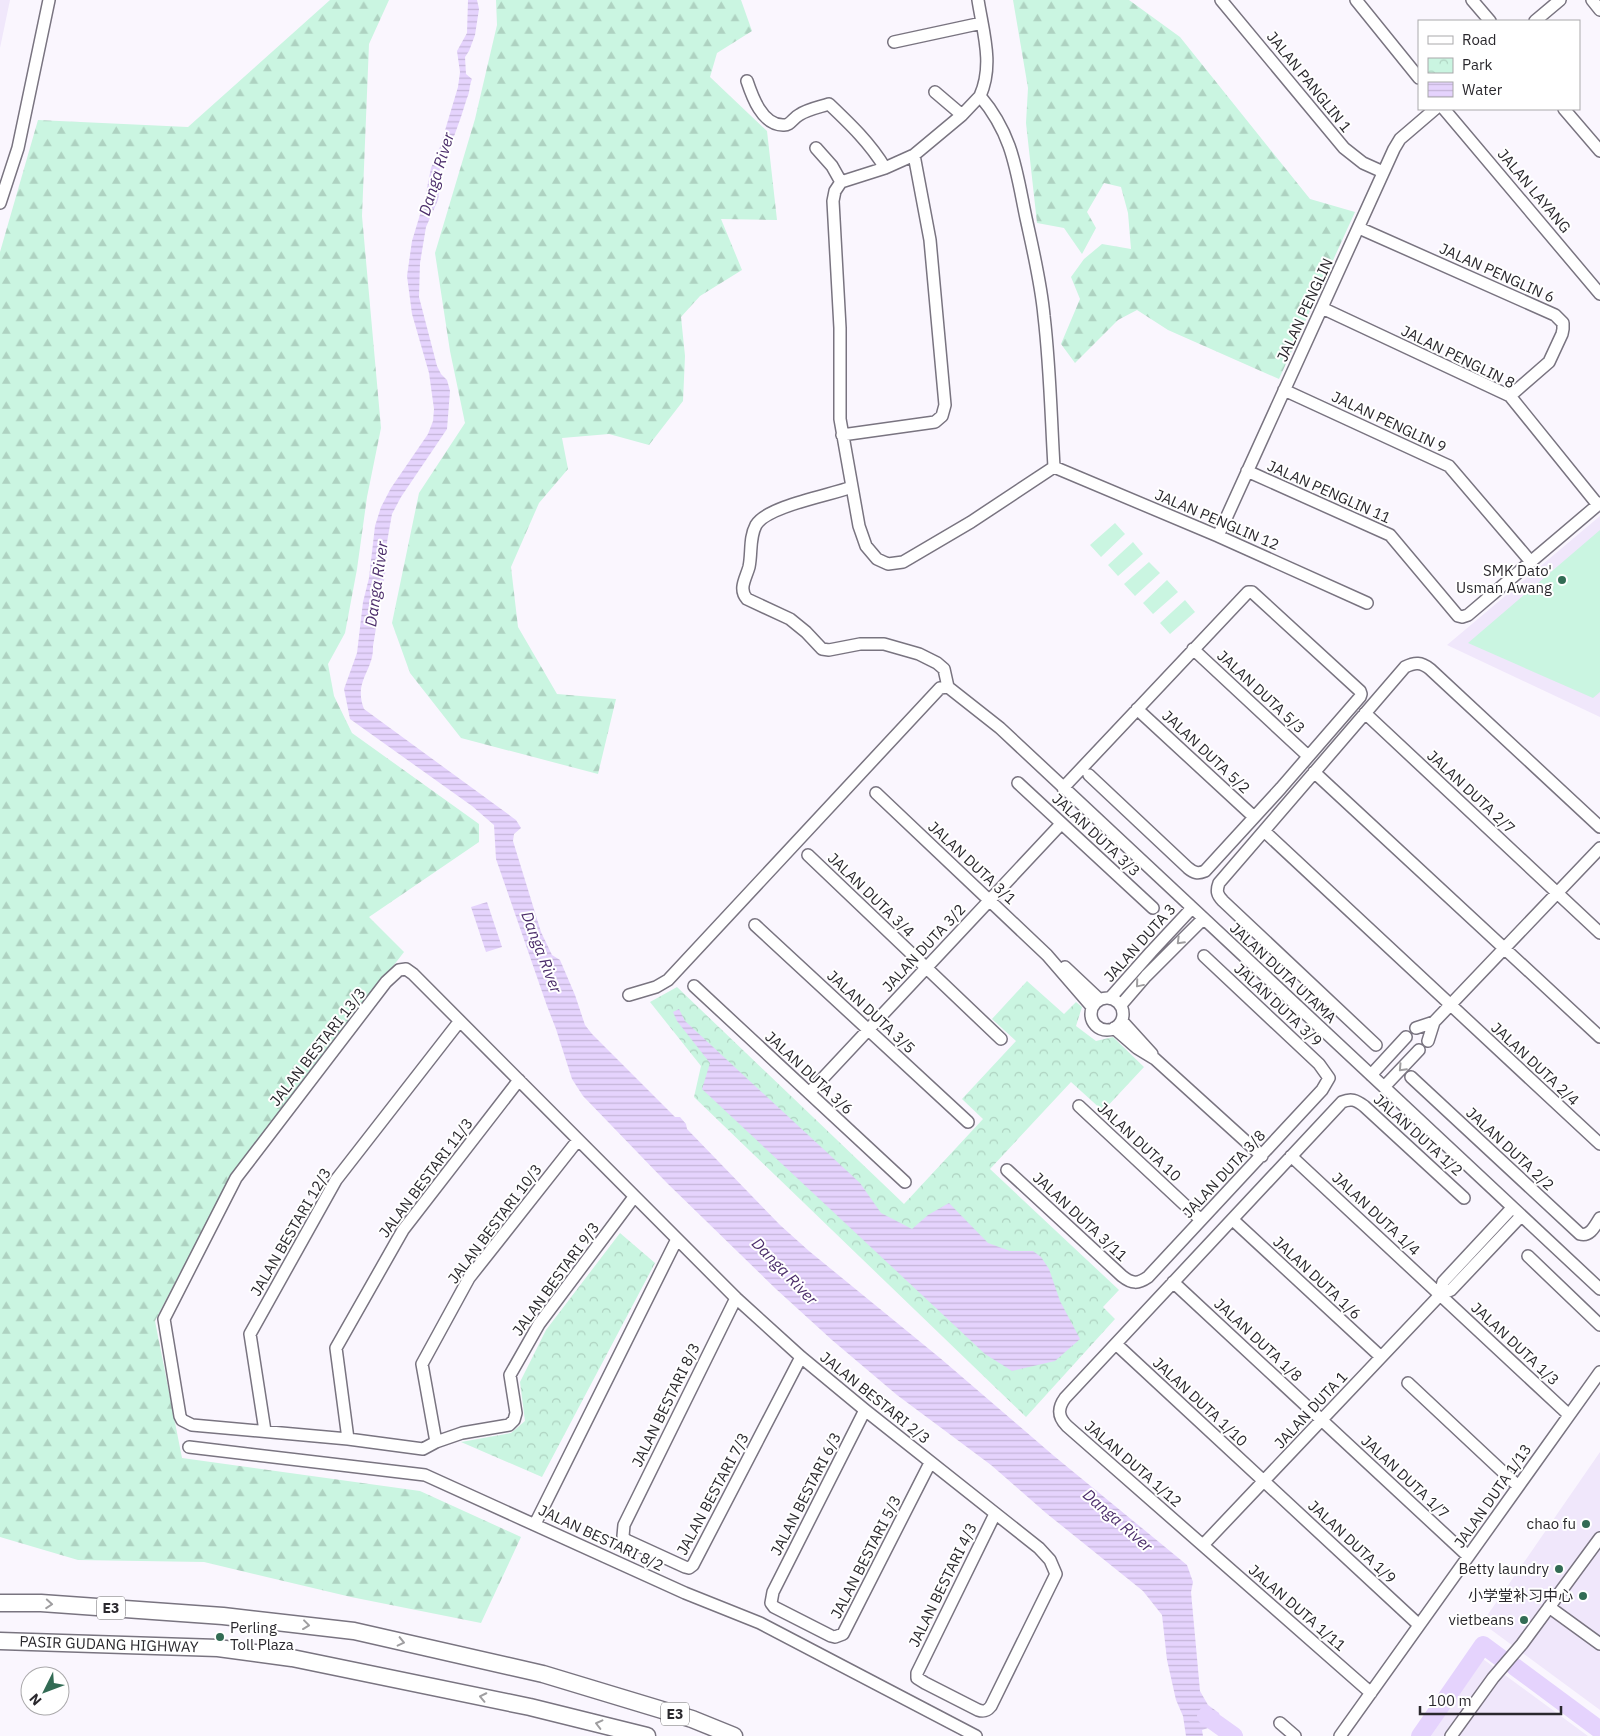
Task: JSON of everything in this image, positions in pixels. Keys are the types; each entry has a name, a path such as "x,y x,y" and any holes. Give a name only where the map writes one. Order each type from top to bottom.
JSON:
{"highway":[{"name":"E3","path":"0,1603 41,1603 223,1616 354,1631 543,1674 692,1719 734,1736"},
{"name":"PASIR GUDANG HIGHWAY","path":"0,1641 218,1648 292,1658 530,1707 647,1736"}],"street":[{"path":"0,203 18,148 48,0"},
{"path":"978,0 988,60 984,87 980,96 962,115 914,155 885,168 841,182 835,191 833,200 840,328 838,408 842,435 859,526 866,546 877,559 888,564 903,562 971,522 1054,467 1044,316 1035,263 1012,152 1003,129 993,111 980,96"},
{"name":"JALAN PANGLIN 1","path":"1221,0 1344,148 1363,163 1383,172"},
{"path":"1356,0 1418,77"},
{"path":"1472,0 1489,20"},
{"path":"1536,20 1560,0"},
{"path":"1592,0 1600,10"},
{"path":"894,42 982,23"},
{"path":"747,80 762,113 772,122 782,125 789,124 800,114 829,104 859,132 885,168"},
{"path":"934,92 962,115"},
{"name":"JALAN PENGLIN","path":"1218,536 1394,149 1400,139 1434,110"},
{"name":"JALAN LAYANG","path":"1445,110 1600,294"},
{"path":"1565,110 1600,151"},
{"path":"816,148 832,166 841,182"},
{"path":"842,435 935,422 942,416 944,411 930,240 914,155"},
{"name":"JALAN PENGLIN 6","path":"1359,228 1555,315 1560,319 1563,323 1562,334 1549,362 1510,396"},
{"name":"JALAN PENGLIN 8","path":"1322,308 1510,396 1599,504"},
{"name":"JALAN PENGLIN 9","path":"1284,390 1449,466 1531,562"},
{"name":"JALAN PENGLIN 12","path":"1054,467 1218,536 1367,603"},
{"name":"JALAN PENGLIN 11","path":"1247,471 1390,535 1462,618 1531,562"},
{"path":"629,995 668,980 944,687 944,669 937,663 918,654 884,644 860,644 829,650 822,649 794,622 747,599 743,594 742,588 750,560 750,544 757,523 767,514 805,500 852,487"},
{"path":"1531,562 1599,504"},
{"path":"1063,788 1248,592 1252,592 1357,687 1361,694 1254,817 1204,871 1196,873 1181,862 1089,776"},
{"name":"JALAN DUTA 5/3","path":"1193,649 1308,756"},
{"path":"1376,1045 1219,897 1217,888 1404,667 1418,663 1424,664 1600,827"},
{"name":"JALAN DUTA UTAMA","path":"944,687 1000,728 1203,920 1600,1289"},
{"name":"JALAN DUTA 5/2","path":"1137,709 1254,817"},
{"name":"JALAN DUTA 2/7","path":"1365,713 1600,933"},
{"path":"1314,772 1600,1037"},
{"name":"JALAN DUTA 3/3","path":"1018,783 1153,908"},
{"name":"JALAN DUTA 3/1","path":"876,793 1095,1003"},
{"name":"JALAN DUTA 3/2","path":"809,1093 1061,824"},
{"name":"JALAN DUTA 2/4","path":"1264,831 1600,1144"},
{"path":"1428,1041 1434,1022 1600,848"},
{"name":"JALAN DUTA 3/4","path":"808,855 1001,1039"},
{"name":"JALAN DUTA 3","path":"1111,998 1192,908"},
{"name":"JALAN DUTA 3","path":"1121,1005 1146,976 1203,920"},
{"name":"JALAN DUTA 3/5","path":"754,925 968,1122"},
{"name":"JALAN DUTA 3/9","path":"1204,956 1319,1064 1329,1078"},
{"name":"JALAN BESTARI 13/3","path":"265,1432 192,1425 182,1420 178,1410 164,1319 236,1178 392,975 399,970 406,969 413,974 677,1239"},
{"name":"JALAN DUTA 3/6","path":"694,986 905,1182"},
{"path":"1105,997 1111,998 1121,1005 1124,1013 1118,1025 1103,1029 1094,1023 1091,1018 1095,1003 1105,997"},
{"name":"JALAN BESTARI 12/3","path":"265,1432 250,1334 336,1180 459,1022"},
{"path":"1416,1028 1434,1022"},
{"path":"1118,1025 1137,1048 1155,1059 1262,1156"},
{"path":"1371,1075 1406,1037"},
{"path":"1384,1087 1419,1050"},
{"name":"JALAN DUTA 2/2","path":"1411,1077 1575,1230 1584,1235 1592,1230 1600,1218"},
{"name":"JALAN DUTA 3/8","path":"1134,1283 1148,1278 1322,1090 1329,1078"},
{"name":"JALAN BESTARI 11/3","path":"348,1439 336,1348 403,1230 519,1080"},
{"name":"JALAN DUTA 1/2","path":"1291,1156 1335,1108 1349,1099 1356,1100 1464,1198"},
{"name":"JALAN DUTA 10","path":"1078,1106 1201,1220"},
{"name":"JALAN BESTARI 10/3","path":"436,1442 422,1364 469,1278 578,1140"},
{"path":"1116,1344 1291,1156"},
{"name":"JALAN DUTA 1/4","path":"1291,1156 1440,1294"},
{"name":"JALAN DUTA 3/11","path":"1007,1170 1122,1276 1134,1283"},
{"name":"JALAN BESTARI 9/3","path":"436,1442 462,1433 503,1427 509,1425 514,1420 516,1413 510,1375 538,1324 634,1197"},
{"name":"JALAN DUTA 1","path":"1440,1294 1443,1282 1512,1208"},
{"name":"JALAN DUTA 1","path":"1204,1545 1440,1294 1451,1290 1521,1216"},
{"name":"JALAN DUTA 1/6","path":"1233,1220 1381,1357"},
{"path":"535,1524 677,1239"},
{"name":"JALAN BESTARI 2/3","path":"677,1239 736,1298 801,1357 930,1463 1038,1548 1050,1560 1056,1574 987,1710 978,1710 920,1681 917,1678 918,1668"},
{"path":"1528,1256 1600,1325"},
{"name":"JALAN DUTA 1/8","path":"1173,1282 1322,1420"},
{"name":"JALAN DUTA 1/3","path":"1440,1294 1569,1414"},
{"name":"JALAN BESTARI 8/3","path":"624,1525 736,1298"},
{"name":"JALAN DUTA 1/12","path":"1116,1344 1065,1398 1060,1405 1061,1420 1204,1545"},
{"name":"JALAN DUTA 1/10","path":"1116,1344 1264,1481"},
{"name":"JALAN BESTARI 7/3","path":"624,1525 623,1536 631,1543 685,1567 689,1568 693,1565 801,1357"},
{"name":"JALAN DUTA 1/13","path":"1340,1736 1600,1372"},
{"path":"1408,1383 1518,1486"},
{"name":"JALAN BESTARI 6/3","path":"773,1592 865,1410"},
{"name":"JALAN DUTA 1/7","path":"1322,1420 1468,1556"},
{"path":"265,1432 348,1439 423,1449 436,1442"},
{"name":"JALAN BESTARI 8/2","path":"189,1447 424,1475 685,1593 760,1623 827,1660 976,1736"},
{"name":"JALAN BESTARI 5/3","path":"773,1592 770,1603 779,1611 835,1638 843,1634 930,1463"},
{"name":"JALAN DUTA 1/9","path":"1264,1481 1420,1625"},
{"name":"JALAN BESTARI 4/3","path":"918,1668 994,1514"},
{"path":"1451,1736 1600,1538"},
{"name":"JALAN DUTA 1/11","path":"1204,1545 1371,1693"},
{"path":"1549,1607 1600,1644"},
{"path":"1280,1723 1295,1736"}],"shaded area":[{"path":"0,0 10,0 0,48"},
{"name":"SMK Dato' Usman Awang","path":"1600,516 1600,717 1447,645"},
{"path":"1600,1452 1600,1710 1482,1623"},
{"path":"1483,1659 1588,1736 1431,1736"}],"green space":[{"path":"330,0 389,0 369,44 362,216 381,428 367,497 357,569 345,633 328,664 334,696 352,733 479,824 479,842 369,917 404,952 230,1177 155,1321 182,1458 420,1491 521,1537 481,1623 351,1597 204,1562 78,1560 0,1537 0,252 38,120 188,127"},
{"path":"496,0 741,0 752,31 717,53 710,77 767,131 777,220 721,219 742,270 700,296 681,317 685,356 683,401 649,445 609,434 562,438 568,469 539,503 511,567 518,627 557,694 616,699 598,774 461,738 410,673 392,623 419,493 465,423 450,351 435,253 475,119 497,25"},
{"path":"1013,0 1129,0 1180,37 1310,199 1355,212 1279,379 1168,330 1137,310 1118,320 1075,363 1061,344 1080,299 1071,277 1084,259 1102,244 1131,249 1128,213 1121,187 1104,183 1087,212 1096,228 1082,254 1064,228 1037,223 1026,123 1028,88"},
{"path":"1115,523 1125,534 1101,557 1090,545"},
{"name":"SMK Dato' Usman Awang","path":"1600,530 1600,692 1593,698 1468,643"},
{"path":"1133,542 1143,554 1118,576 1108,565"},
{"path":"1149,562 1160,573 1135,596 1124,584"},
{"path":"1167,580 1178,592 1153,614 1143,603"},
{"path":"1185,600 1195,612 1170,634 1160,623"},
{"path":"1027,981 1064,1014 1076,1002 1082,1007 1076,1026 1096,1041 1113,1037 1144,1067 1103,1111 1071,1082 990,1169 1119,1290 1103,1307 1115,1319 1026,1417 694,1097 701,1066 650,1002 677,987 904,1204 983,1119 962,1099 1016,1041 992,1019"},
{"path":"620,1233 655,1263 542,1477 461,1442 511,1433 525,1421 520,1382 546,1330"}],"water":[{"name":"Danga River","path":"468,0 477,0 479,9 475,35 465,57 466,74 472,79 457,128 437,176 441,181 438,200 426,227 420,263 419,297 437,366 447,380 450,391 447,429 401,497 392,514 387,542 386,568 372,655 362,683 361,699 364,709 516,820 521,828 514,834 513,841 541,932 552,955 560,960 585,1025 592,1034 675,1117 680,1117 686,1124 687,1129 780,1225 809,1251 1187,1565 1193,1582 1191,1592 1200,1691 1208,1705 1219,1713 1224,1725 1220,1732 1208,1728 1202,1730 1203,1736 1186,1736 1183,1716 1176,1700 1167,1660 1162,1615 1143,1591 1046,1513 991,1465 897,1395 832,1340 776,1289 667,1183 583,1096 572,1079 496,859 494,825 472,806 350,719 344,689 357,653 375,526 381,507 391,488 428,434 433,421 434,409 429,373 412,314 407,276 412,241 425,198 431,168 440,147 458,87 460,72 457,51 467,33"},
{"path":"487,902 502,947 486,952 471,907"},
{"path":"679,1009 685,1021 860,1183 881,1213 912,1229 928,1215 949,1203 988,1243 1010,1251 1033,1251 1041,1257 1049,1269 1060,1301 1080,1339 1055,1361 1012,1371 985,1354 702,1089 710,1063 677,1021 673,1012"}],"waterway":[{"path":"1420,1736 1483,1645 1502,1659"},
{"path":"1515,1667 1600,1730"},
{"path":"1206,1716 1234,1736"}],"place":[{"name":"SMK Dato' Usman Awang","path":"1562,580"},
{"name":"chao fu","path":"1586,1524"},
{"name":"Betty laundry","path":"1559,1569"},
{"name":"小学堂补习中心","path":"1583,1596"},
{"name":"vietbeans","path":"1524,1620"},
{"name":"Perling Toll Plaza","path":"220,1637"}]}
